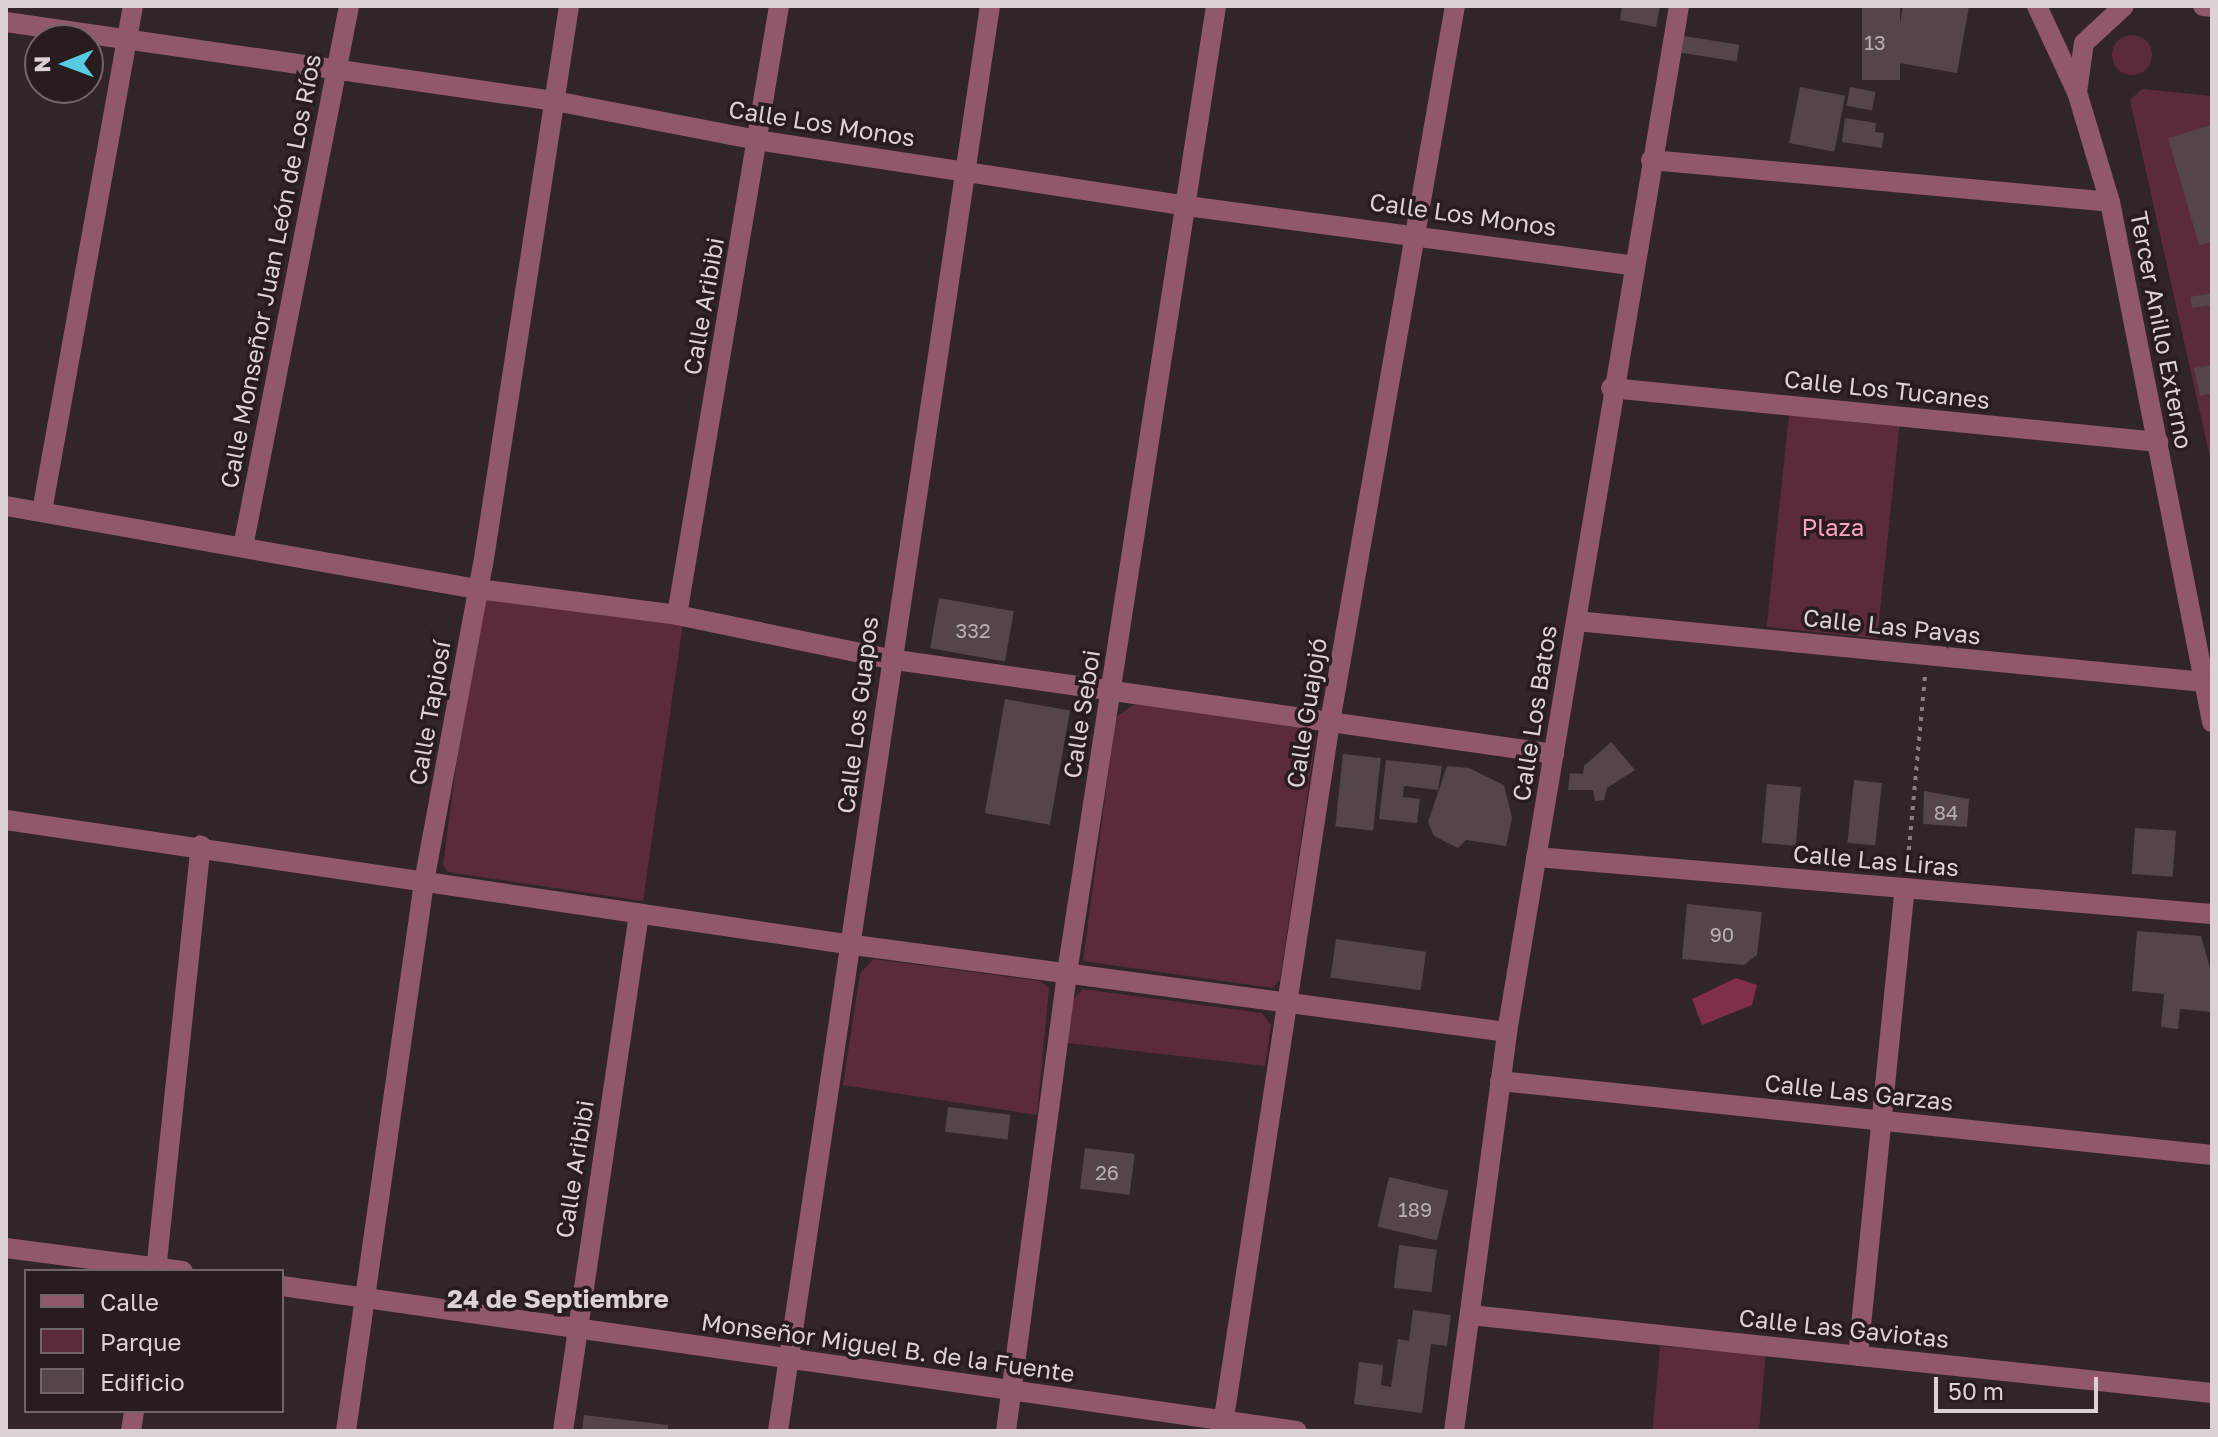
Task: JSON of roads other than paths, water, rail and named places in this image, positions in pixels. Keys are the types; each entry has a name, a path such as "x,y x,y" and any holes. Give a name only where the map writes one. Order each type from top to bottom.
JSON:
{"street":[{"path":"42,511 133,6"},
{"name":"Calle Monseñor Juan León de Los Ríos","path":"243,547 349,6"},
{"name":"Calle Tapiosí","path":"346,1431 424,882 478,589 569,6"},
{"name":"Calle Aribibi","path":"677,615 779,6"},
{"name":"Calle Los Guapos","path":"778,1431 854,945 889,659 990,6"},
{"name":"Calle Seboi","path":"1006,1431 1067,973 1216,6"},
{"name":"Calle Guajojó","path":"1223,1426 1330,722 1455,6"},
{"name":"Calle Los Batos","path":"1454,1431 1507,1032 1576,621 1611,388 1679,6"},
{"name":"Tercer Anillo Externo","path":"2037,6 2077,92 2110,202 2212,722"},
{"path":"2077,92 2084,43 2124,6"},
{"path":"2203,6 2212,7"},
{"name":"Calle Los Monos","path":"6,22 128,37 555,101 757,140 1187,206 1416,233 1632,265"},
{"path":"1651,160 2110,202"},
{"name":"Calle Los Tucanes","path":"1611,388 2158,442"},
{"path":"6,506 478,589 677,615 889,659 1112,687 1554,754"},
{"name":"Calle Las Pavas","path":"1576,621 2204,682"},
{"path":"6,820 201,845 424,882 854,945 1507,1032"},
{"path":"6,1248 156,1269 201,845"},
{"name":"Calle Las Liras","path":"1536,857 2212,914"},
{"path":"1858,1356 1905,888"},
{"name":"Calle Aribibi","path":"563,1431 639,914"},
{"name":"Calle Las Garzas","path":"1500,1081 2212,1155"},
{"name":"Monseñor Miguel B. de la Fuente","path":"284,1286 1011,1392 1223,1426 1297,1431"},
{"name":"Calle Las Gaviotas","path":"1470,1315 2212,1393"}],"district":[{"name":"24 de Septiembre","path":"558,1299"}],"park label":[{"name":"Plaza","path":"1833,527"}]}
